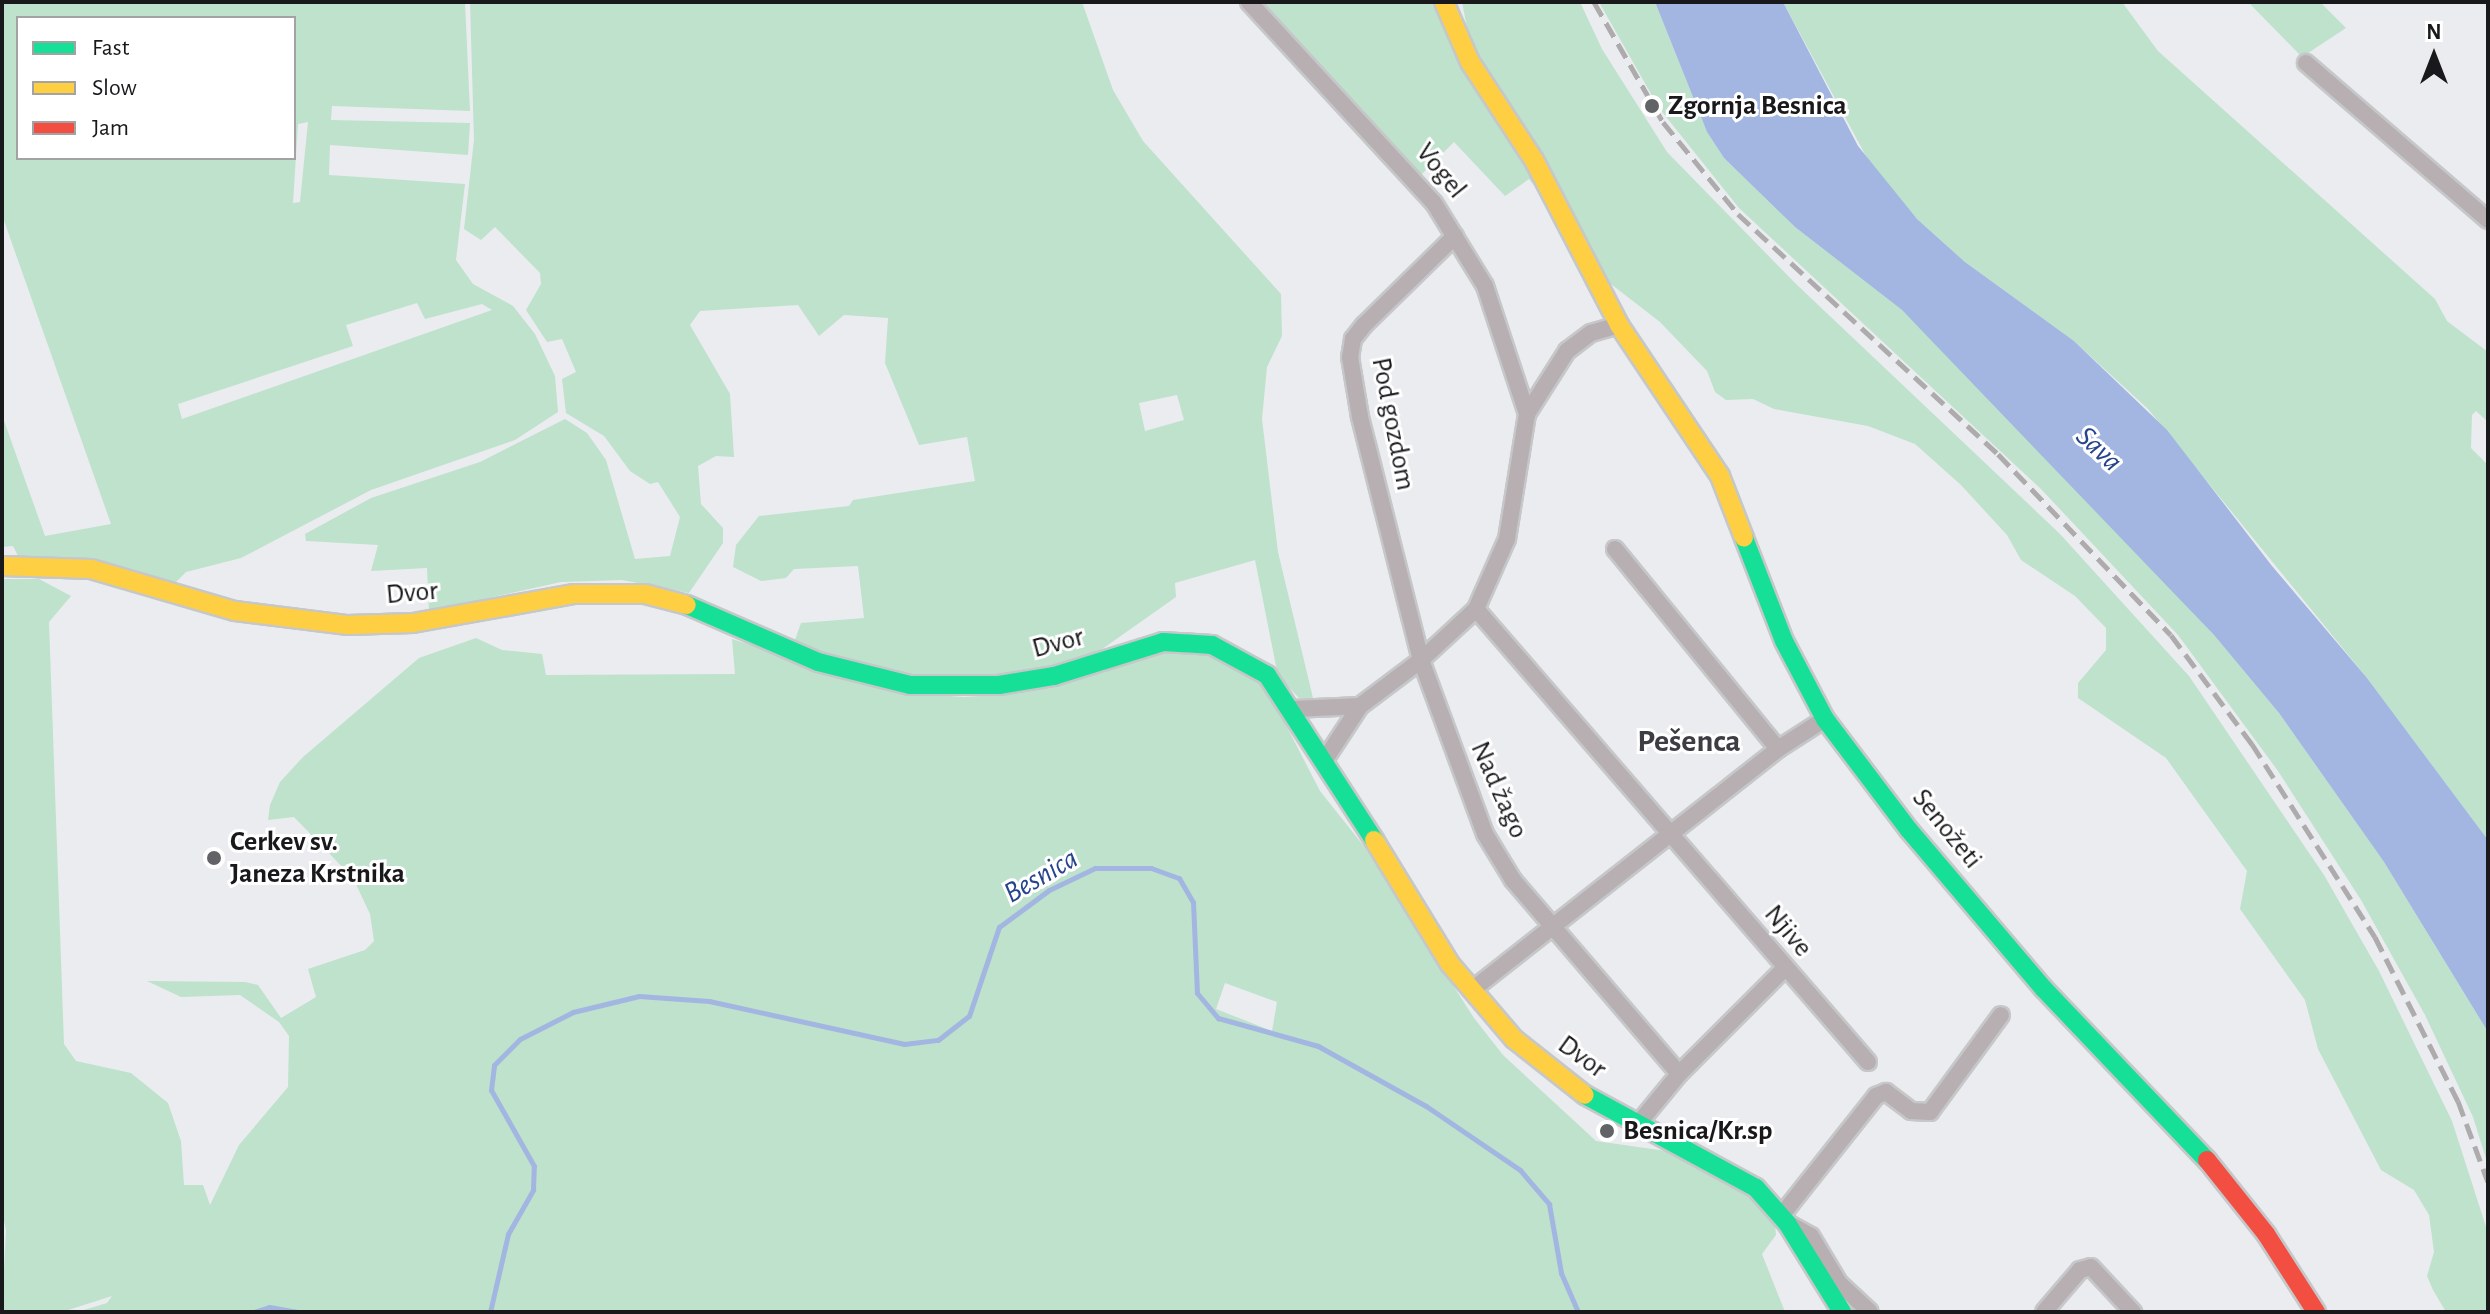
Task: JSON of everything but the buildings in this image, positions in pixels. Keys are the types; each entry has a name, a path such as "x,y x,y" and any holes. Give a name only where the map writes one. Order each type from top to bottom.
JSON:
{"street":[{"name":"Vogel","path":"1249,2 1407,168 1455,236 1485,286 1527,414"},
{"path":"1324,761 1360,706 1421,660 1476,609 1507,539 1527,414 1567,351 1591,333 1619,325 1534,160 1470,62 1444,2"},
{"path":"2306,63 2488,220"},
{"name":"Pod gozdom","path":"1421,660 1360,417 1350,357 1353,339 1364,325 1455,236"},
{"name":"Senožeti","path":"1619,325 1720,476 1784,641 1825,719 1909,830 2044,989 2187,1134 2266,1234 2316,1312"},
{"path":"1615,549 1778,749"},
{"name":"Dvor","path":"2,566 91,569 235,611 348,625 413,623 574,594 645,594 725,619 818,662 910,685 999,685 1054,676 1163,642 1212,645 1267,675 1293,709 1425,925 1472,990 1528,1051 1593,1101 1735,1172 1784,1220 1842,1312"},
{"name":"Njive","path":"1476,609 1868,1062"},
{"name":"Nad žago","path":"1421,660 1485,834 1552,929 1679,1074"},
{"path":"1293,709 1360,706"},
{"path":"1472,990 1778,749 1825,719"},
{"path":"1638,1124 1679,1074 1785,968"},
{"path":"1870,1312 1839,1283 1811,1236 1784,1220 1876,1096 1886,1092 1911,1111 1930,1112 2001,1015"},
{"path":"2044,1312 2080,1270 2091,1267 2105,1276 2133,1312"}],"green space":[{"path":"2,2 465,2 470,111 332,106 331,120 470,123 468,155 330,145 329,175 465,184 456,260 473,284 513,306 535,334 555,376 558,412 515,440 371,490 241,558 186,572 175,583 82,559 18,556 13,546 3,547 2,415 45,536 111,524 2,215","holes":["417,303 425,319 482,304 492,310 182,419 178,404 353,346 346,325"]},
{"path":"470,2 1082,2 1113,90 1143,141 1281,294 1282,336 1267,367 1262,419 1278,552 1313,698 1299,698 1278,676 1255,560 1175,583 1176,597 1098,652 1022,675 910,677 823,654 795,640 801,623 864,618 858,566 794,569 786,578 761,581 733,567 736,545 759,516 849,506 853,500 975,481 967,437 919,445 885,363 888,318 844,315 819,336 798,305 700,311 690,325 730,394 734,457 716,456 698,466 701,504 723,528 723,543 689,593 622,580 561,582 429,611 427,568 371,571 378,545 306,541 305,534 371,498 480,462 565,419 587,433 606,460 635,559 670,556 680,517 658,482 650,484 630,471 604,436 566,413 562,379 576,372 562,339 547,342 526,310 541,284 540,273 495,227 481,240 464,229 474,140","holes":["1177,395 1184,420 1145,431 1139,403"]},
{"path":"1255,2 1432,2 1463,67 1545,199 1529,179 1505,196 1454,142 1421,175"},
{"path":"1462,2 1580,2 1602,49 1667,152 1795,283 2060,534 2189,676 2324,875 2379,971 2452,1121 2488,1233 2488,1312 2446,1312 2433,1290 2427,1276 2434,1252 2429,1215 2414,1190 2381,1170 2318,1049 2305,1000 2240,909 2247,871 2166,758 2078,698 2078,683 2106,650 2106,628 2075,596 2021,560 2007,535 1961,485 1915,444 1868,426 1774,409 1753,399 1726,400 1715,392 1707,371 1660,322 1607,281 1471,48"},
{"path":"1599,2 1655,2 1707,132 1724,158 1795,227 1902,310 2002,410 2214,635 2279,713 2384,862 2488,1032 2488,1165 2473,1117 2425,1015 2361,900 2278,771 2178,635 2041,489 1739,208 1659,108"},
{"path":"1783,2 2122,2 2158,51 2435,299 2447,321 2488,352 2488,422 2476,411 2472,415 2471,448 2488,465 2488,840 2367,678 2148,409 2074,341 1965,262 1917,219 1874,171"},
{"path":"2248,2 2320,2 2346,28 2302,57"},
{"path":"2,579 39,579 71,596 49,622 64,1044 76,1061 131,1073 168,1103 181,1141 184,1185 203,1185 210,1205 239,1145 288,1087 289,1036 279,1022 240,995 181,997 147,981 245,982 258,985 281,1018 316,997 308,969 365,950 374,941 370,914 353,878 294,817 268,820 270,805 280,782 303,757 419,658 476,638 502,650 542,654 546,675 735,674 732,639 904,693 964,697 1011,694 1161,651 1209,655 1253,677 1271,696 1320,791 1363,845 1474,1018 1503,1055 1596,1141 1673,1152 1751,1197 1775,1224 1776,1235 1762,1254 1785,1312 77,1312 107,1303 112,1296 62,1312 2,1312 6,1230 2,1212","holes":["1225,983 1277,1002 1272,1031 1216,1009"]}],"water":[{"name":"Sava","path":"1655,2 1783,2 1858,146 1917,219 1965,262 2074,341 2167,430 2272,566 2367,678 2488,840 2488,1032 2384,862 2279,713 2214,635 1902,310 1795,227 1724,158 1707,132"}],"waterway":[{"name":"Besnica","path":"490,1312 508,1234 533,1190 534,1166 491,1090 494,1065 520,1039 573,1012 639,996 709,1001 904,1044 938,1040 969,1016 999,927 1049,890 1095,868 1151,868 1179,878 1193,902 1197,993 1218,1018 1318,1046 1426,1106 1520,1170 1549,1204 1561,1273 1578,1312"},
{"name":"Besnica","path":"254,1312 269,1307 298,1312"}],"railway":[{"path":"1594,2 1663,122 1738,214 1998,454 2171,635 2252,744 2375,937 2458,1101 2488,1182"}],"traffic: fast":[{"path":"1744,538 1784,641 1825,719 1909,830 2044,989 2207,1160"},
{"path":"687,605 818,662 910,685 999,685 1054,676 1163,642 1212,645 1267,675 1374,840"},
{"path":"1585,1095 1756,1188 1787,1223 1842,1312"}],"traffic: slow":[{"path":"1444,2 1470,62 1534,160 1619,325 1720,476 1744,538"},
{"path":"2,566 91,569 235,611 348,625 413,623 574,594 645,594 687,605"},
{"path":"1374,840 1450,964 1514,1039 1585,1095"}],"traffic: jam":[{"path":"2207,1160 2266,1234 2316,1312"}],"place":[{"name":"Zgornja Besnica","path":"1652,106"},
{"name":"Cerkev sv. Janeza Krstnika","path":"214,858"},
{"name":"Besnica/Kr.sp","path":"1607,1131"}],"district":[{"name":"Pešenca","path":"1689,741"}]}
